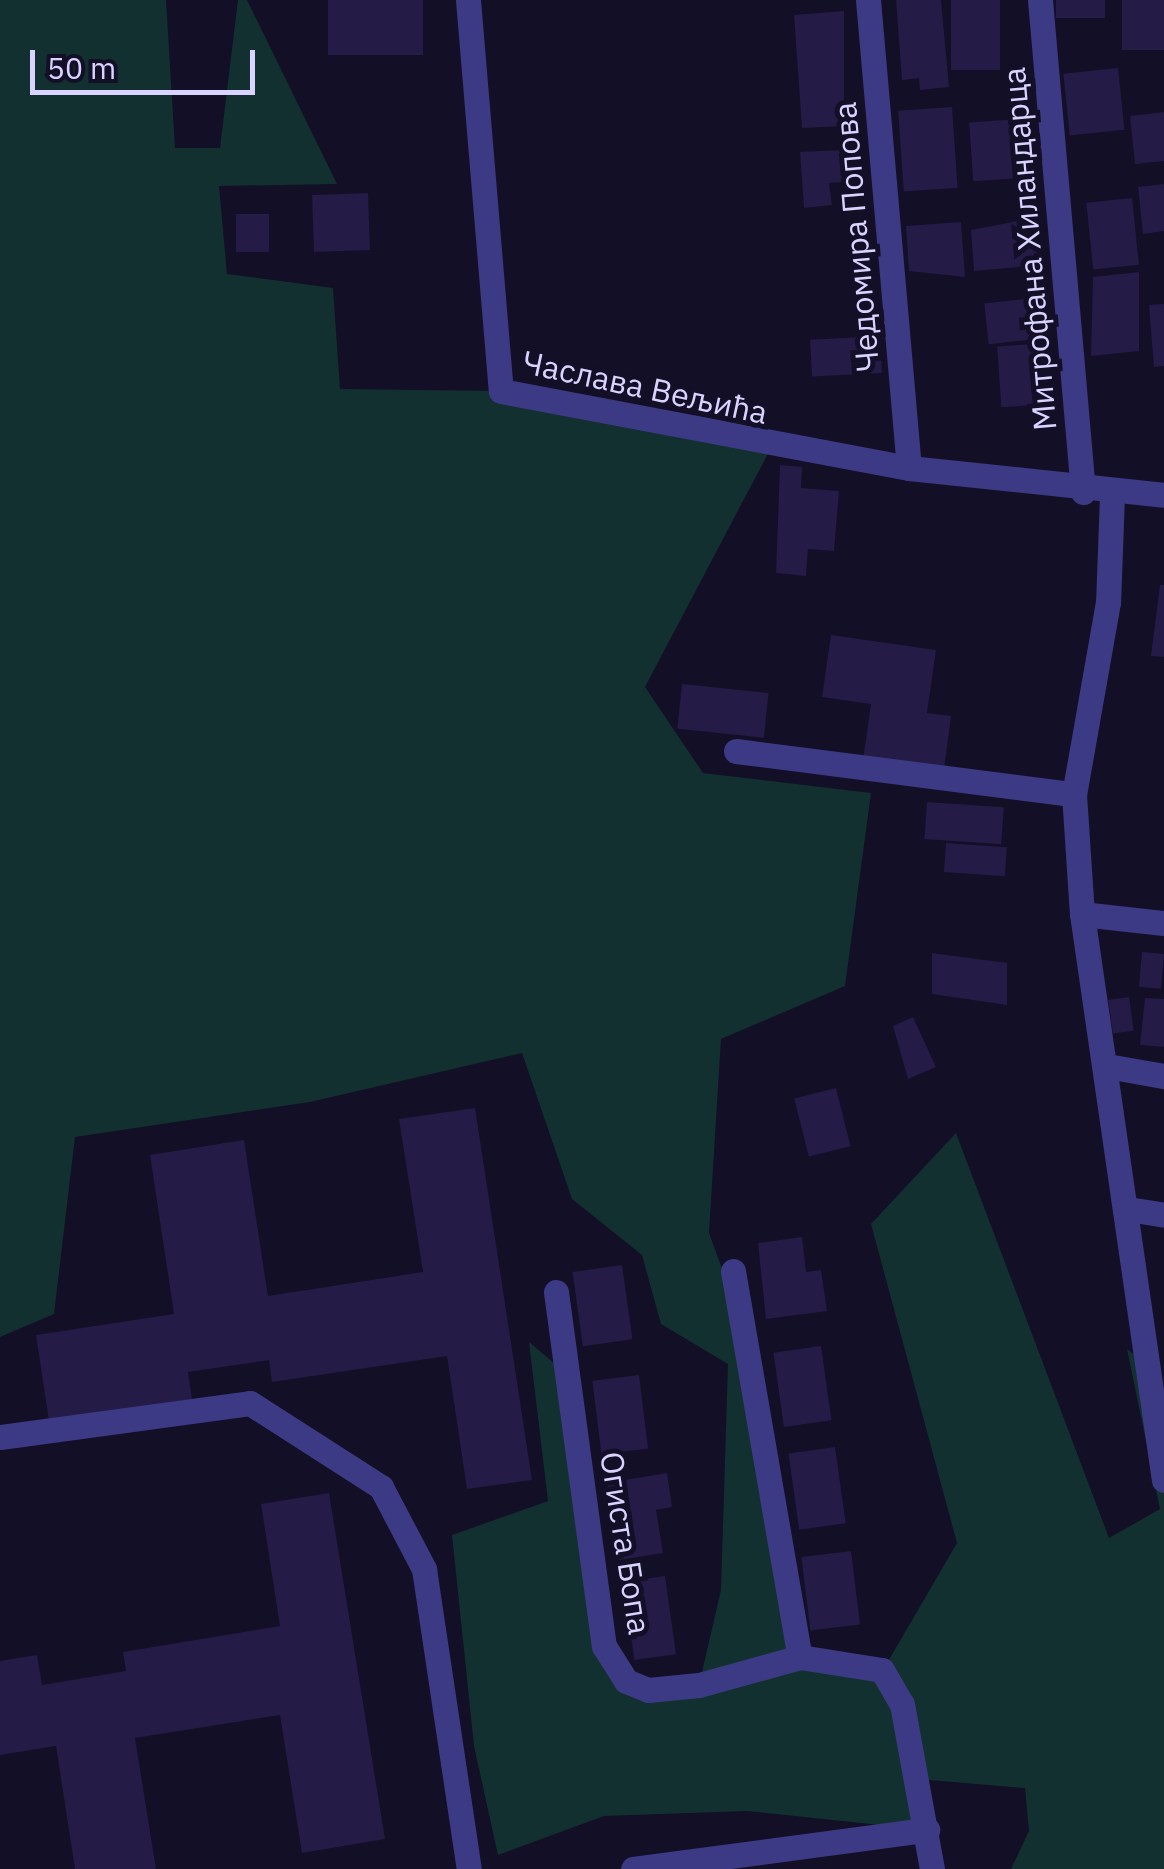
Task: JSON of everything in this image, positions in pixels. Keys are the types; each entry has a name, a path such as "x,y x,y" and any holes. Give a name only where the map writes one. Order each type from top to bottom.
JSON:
{"street":[{"name":"Часлава Вељића","path":"468,0 501,391 908,468 1083,492 1164,495"},
{"name":"Чедомира Попова","path":"868,0 908,468"},
{"name":"Митрофана Хиландарца","path":"1040,0 1083,492"},
{"path":"1112,495 1108,602 1074,794 1082,914 1128,1209 1154,1338 1164,1480"},
{"path":"736,751 1074,794"},
{"path":"1082,914 1164,923"},
{"path":"1107,1066 1164,1076"},
{"path":"1128,1209 1164,1215"},
{"path":"733,1272 800,1657"},
{"name":"Огиста Бопа","path":"556,1292 604,1646 626,1681 648,1690 699,1685 800,1657 882,1670 902,1704 932,1869"},
{"path":"0,1436 250,1403 381,1486 424,1569 469,1869"},
{"path":"633,1869 927,1830"}],"green space":[{"path":"0,0 166,0 175,148 220,148 238,0 247,0 337,184 219,186 227,274 333,288 340,389 501,391 772,446 645,687 703,773 871,793 845,986 721,1039 709,1233 748,1340 800,1657 883,1670 957,1543 871,1224 956,1133 1109,1538 1160,1509 1127,1349 1148,1365 1164,1480 1164,1869 1011,1869 1029,1831 1025,1788 918,1779 927,1830 747,1811 604,1816 498,1855 474,1746 452,1535 548,1501 529,1342 569,1376 604,1646 626,1681 699,1685 721,1590 728,1364 661,1324 642,1255 572,1199 522,1053 310,1102 75,1137 54,1314 0,1337"}],"building":[{"path":"328,0 423,0 423,55 328,55"},
{"path":"896,0 941,0 949,87 920,90 919,78 902,80"},
{"path":"951,0 1000,0 1000,70 951,70"},
{"path":"1056,0 1105,0 1105,18 1056,18"},
{"path":"1122,0 1164,0 1164,50 1122,50"},
{"path":"844,11 844,126 802,128 794,15"},
{"path":"1118,68 1124,130 1070,135 1063,74"},
{"path":"952,107 958,188 904,192 898,111"},
{"path":"1164,112 1164,161 1135,164 1130,116"},
{"path":"1019,119 1023,178 973,181 969,122"},
{"path":"841,150 845,182 829,183 832,205 804,208 800,152"},
{"path":"1164,184 1164,231 1143,234 1138,187"},
{"path":"368,193 370,250 314,252 312,195"},
{"path":"1132,198 1139,265 1093,269 1086,203"},
{"path":"236,214 269,214 269,252 236,252"},
{"path":"1034,218 1038,265 974,271 971,230"},
{"path":"961,222 965,277 909,271 906,226"},
{"path":"1139,272 1139,351 1091,356 1093,277"},
{"path":"1045,297 1049,338 989,344 984,303"},
{"path":"1164,304 1164,366 1154,367 1149,305"},
{"path":"880,336 882,373 812,377 810,340"},
{"path":"1047,343 1051,404 1001,407 997,346"},
{"path":"780,465 802,467 801,488 839,491 834,551 808,549 806,576 776,573"},
{"path":"1160,585 1164,585 1164,657 1151,656"},
{"path":"831,635 936,650 927,713 951,716 944,770 863,760 871,704 822,697"},
{"path":"682,684 769,693 764,738 677,729"},
{"path":"927,802 1004,807 1001,844 924,839"},
{"path":"946,843 1007,847 1005,876 944,872"},
{"path":"1142,952 1164,954 1161,989 1139,987"},
{"path":"932,953 1007,963 1007,1005 932,994"},
{"path":"1129,997 1134,1031 1113,1034 1108,1000"},
{"path":"1145,998 1164,999 1164,1047 1140,1045"},
{"path":"913,1017 936,1067 908,1079 893,1026"},
{"path":"836,1088 851,1146 809,1157 794,1098"},
{"path":"475,1108 532,1480 467,1489 447,1356 272,1382 269,1360 188,1372 192,1399 49,1421 36,1335 174,1314 150,1155 244,1140 268,1296 423,1272 399,1119"},
{"path":"802,1237 806,1272 821,1270 827,1311 766,1319 758,1243"},
{"path":"622,1265 632,1339 583,1346 572,1272"},
{"path":"821,1346 831,1420 784,1427 773,1353"},
{"path":"639,1375 648,1448 601,1454 592,1381"},
{"path":"835,1447 846,1523 799,1530 788,1454"},
{"path":"667,1473 672,1507 656,1510 663,1553 619,1560 607,1483"},
{"path":"329,1493 385,1839 302,1853 280,1715 135,1738 156,1869 75,1869 56,1746 0,1755 0,1661 37,1655 42,1685 126,1671 123,1652 280,1626 261,1504"},
{"path":"851,1551 860,1624 810,1631 801,1557"},
{"path":"665,1576 676,1654 634,1660 623,1582"}]}
